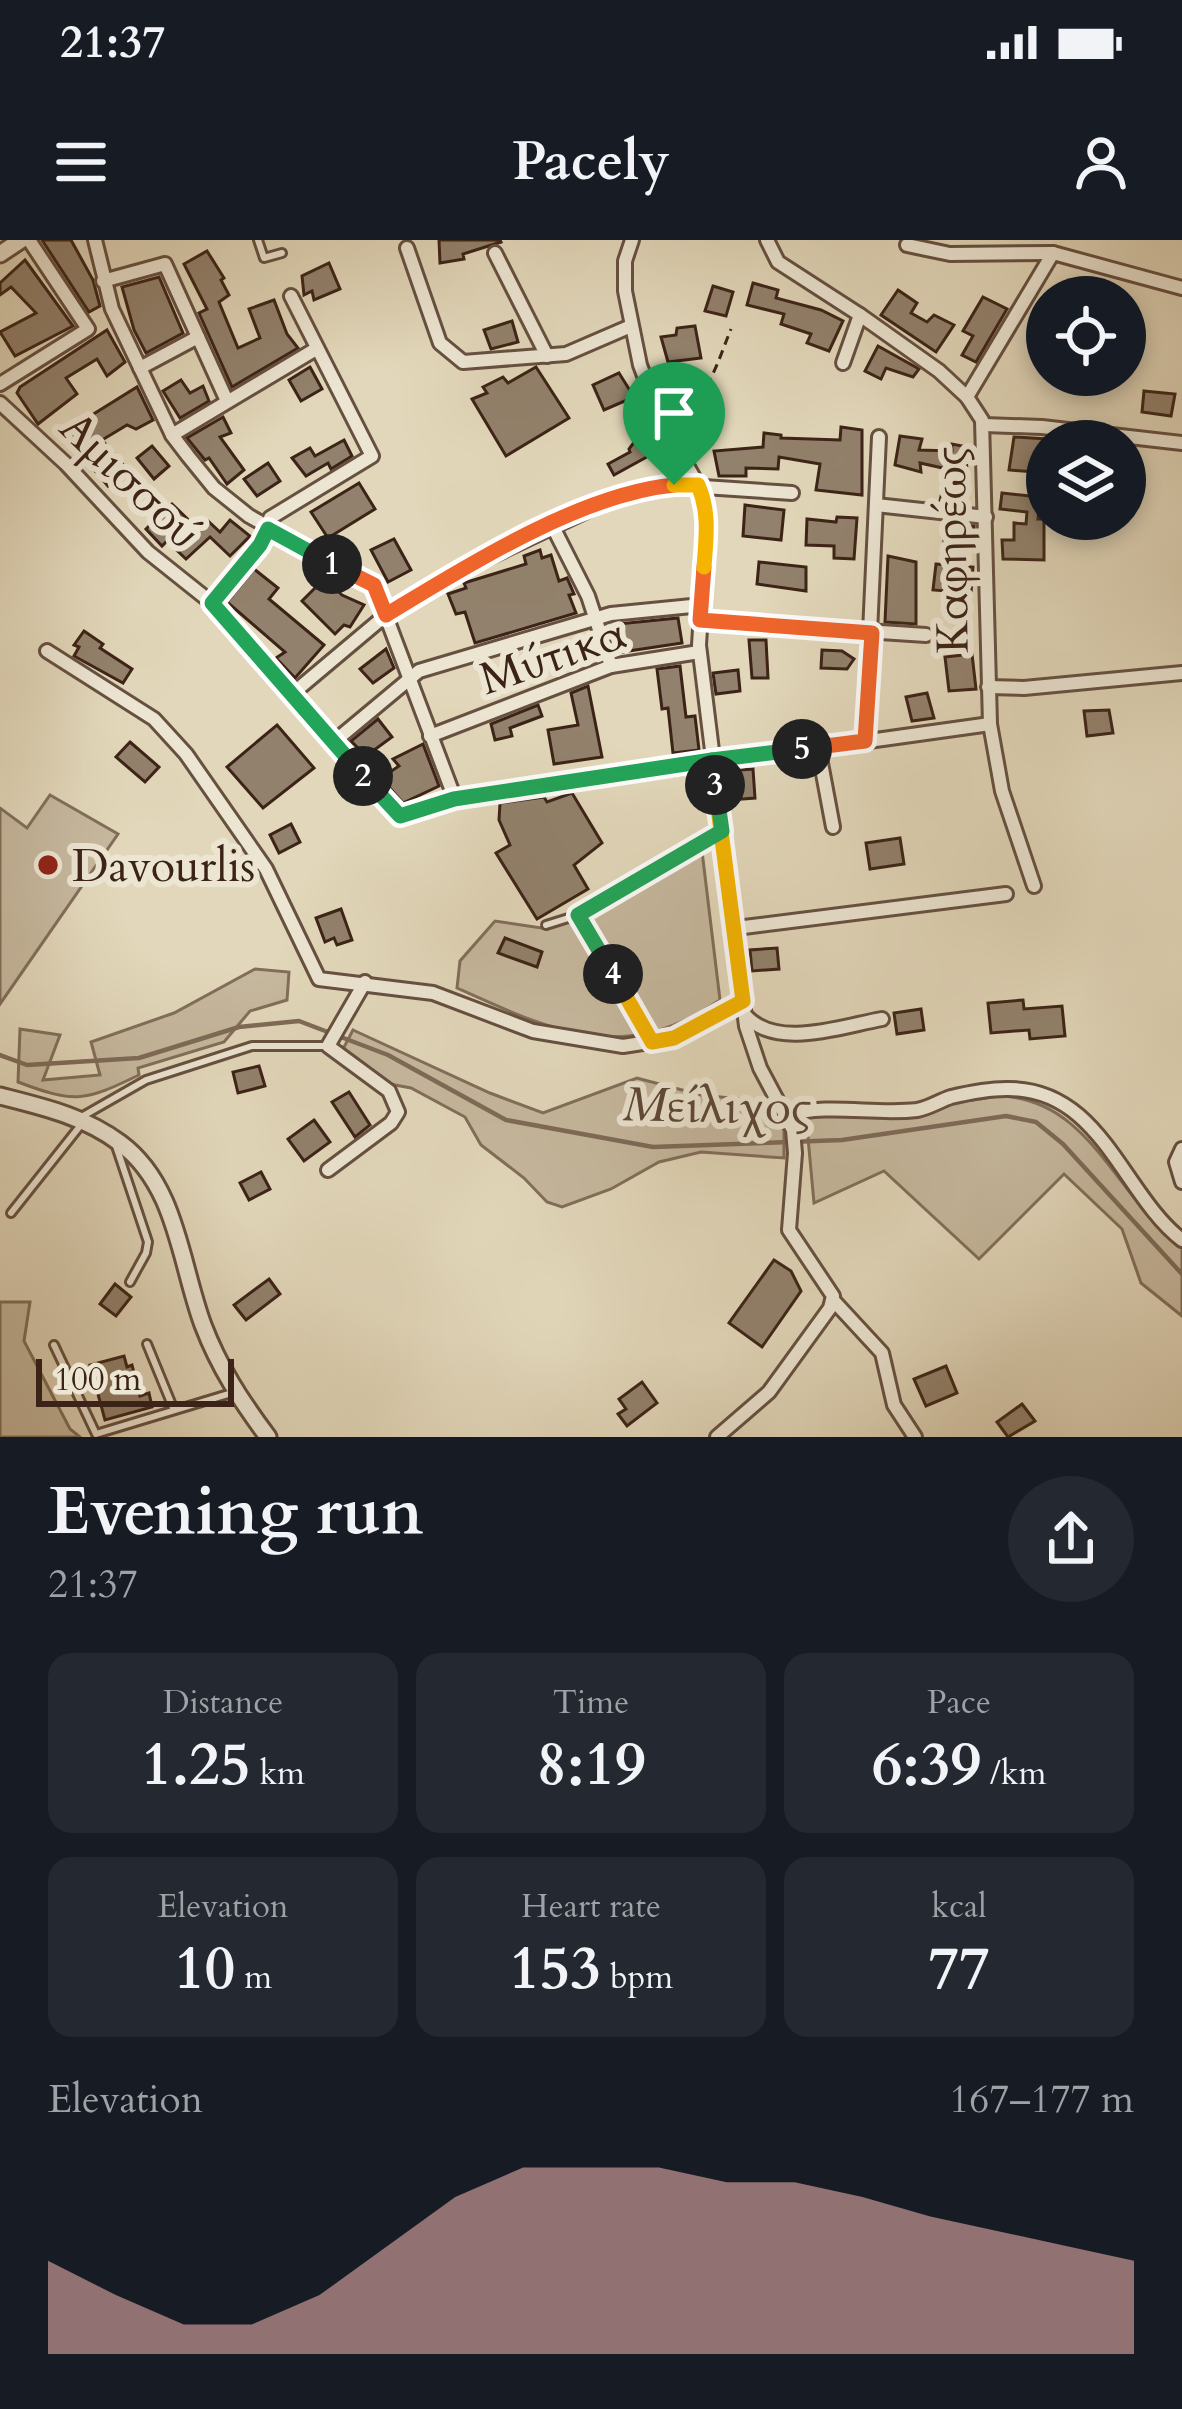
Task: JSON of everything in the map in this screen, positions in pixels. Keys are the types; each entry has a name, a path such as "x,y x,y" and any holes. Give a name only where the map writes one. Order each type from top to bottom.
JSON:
{"street":[{"path":"0,254 25,240 88,329 0,385"},
{"path":"95,240 103,281 140,368 172,434 214,488 268,529 370,582 454,799 990,724"},
{"path":"632,240 625,268 631,326 645,382 698,485 707,515 699,652 744,1007 757,1060 793,1134 788,1230 833,1300 882,1353 893,1406 915,1437"},
{"name":"Καφηρέως","path":"767,240 782,266 939,371 967,397 984,425 990,724 1007,809 1034,886"},
{"path":"907,244 950,254 1053,253 1182,288"},
{"path":"407,248 435,330 453,357 472,363 547,356 581,350 631,326"},
{"path":"495,253 547,356"},
{"path":"967,397 1053,253"},
{"path":"103,281 165,264 227,401"},
{"path":"212,603 260,545 273,516 372,456 291,296"},
{"path":"843,363 860,314"},
{"path":"140,368 198,337"},
{"path":"172,434 316,349"},
{"name":"Αμισσού","path":"0,403 66,464 148,552 212,603 396,814 454,799"},
{"path":"984,425 1182,442"},
{"path":"865,741 880,437"},
{"path":"292,694 386,615 477,561 628,494 698,485 792,494"},
{"path":"876,505 986,518"},
{"path":"552,525 596,618 611,666"},
{"path":"334,741 408,677 596,618 648,608 926,635"},
{"path":"47,651 154,719 186,754 266,869 317,977 447,996 552,1036 623,1046 674,1038 744,1007"},
{"name":"Μύτικα","path":"430,736 611,666 699,652"},
{"path":"988,688 1182,673"},
{"path":"818,747 833,826"},
{"path":"736,928 1006,894"},
{"path":"328,1169 391,1123 398,1109 389,1091 329,1044 365,982"},
{"path":"744,1007 760,1029 783,1033 882,1019"},
{"path":"787,1115 824,1109 924,1109 949,1098 1002,1089 1036,1093 1089,1126 1114,1153 1160,1220 1180,1234"},
{"path":"0,1096 82,1120 116,1140 145,1166 164,1199 203,1327 235,1392 268,1437"},
{"path":"1182,1149 1176,1162 1182,1182"},
{"path":"717,1437 770,1392 833,1300"}],"lane":[{"path":"258,240 264,258 282,253"},
{"path":"546,926 578,915 722,831"},
{"path":"578,915 652,1042"},
{"path":"11,1213 82,1120 146,1080 252,1046 329,1044"},
{"path":"116,1140 116,1155 148,1242 130,1282"},
{"path":"148,1344 174,1410"},
{"path":"54,1345 96,1433 235,1392"}],"path":[{"path":"660,418 684,411 702,393 731,329"}],"shaded area":[{"path":"50,795 118,834 0,1004 0,808 27,828"},
{"path":"701,843 720,1000 685,1020 620,1037 557,1028 457,988 460,961 495,921 548,929"},
{"path":"255,969 289,972 287,1000 250,1011 224,1042 138,1068 139,1075 92,1094 54,1094 18,1082 20,1029 60,1035 43,1080 100,1075 91,1042 174,1013"},
{"path":"353,1030 543,1113 637,1078 701,1095 770,1102 784,1130 784,1158 701,1152 659,1162 611,1189 562,1207 547,1202 481,1145 465,1117 411,1088 390,1084 343,1049"},
{"path":"999,1096 1031,1101 1080,1132 1159,1227 1182,1247 1182,1316 1141,1283 1122,1229 1064,1174 979,1259 884,1171 814,1203 806,1116"},
{"path":"0,1302 30,1302 24,1341 70,1429 80,1437 0,1437"}],"building":[{"path":"42,240 71,240 93,280 100,306 89,312"},
{"path":"439,240 501,242 463,254 464,259 440,263"},
{"path":"207,251 224,278 229,295 219,302 238,348 260,338 249,309 274,300 298,348 232,387 199,313 207,309 184,264"},
{"path":"25,260 73,326 15,356 0,332 36,313 11,287 0,295 0,283"},
{"path":"329,263 340,289 314,300 312,291 304,295 302,276"},
{"path":"159,277 183,333 146,353 122,287"},
{"path":"753,283 778,290 776,298 843,321 829,351 807,343 811,334 781,324 784,314 747,305"},
{"path":"713,286 733,292 726,316 705,311"},
{"path":"898,290 917,303 911,313 927,322 934,315 954,325 936,352 881,315"},
{"path":"983,297 1007,309 976,362 962,355 973,336 963,331"},
{"path":"512,321 518,342 491,349 484,330"},
{"path":"695,326 701,358 668,362 661,337 676,335 677,328"},
{"path":"107,330 125,362 107,376 97,359 66,378 77,394 38,424 17,393 20,387"},
{"path":"878,346 919,369 913,377 886,368 881,379 865,371"},
{"path":"310,367 322,389 301,401 289,380"},
{"path":"536,367 569,418 506,456 472,399 487,393 483,387 503,377 508,383"},
{"path":"619,373 634,397 604,410 593,385"},
{"path":"181,380 190,393 203,386 209,401 180,418 163,391"},
{"path":"137,387 153,420 136,429 127,425 102,440 127,469 108,486 76,454 63,433"},
{"path":"1146,391 1175,394 1171,416 1142,412"},
{"path":"647,413 665,447 614,475 608,464 630,452 638,437 630,423"},
{"path":"223,417 231,433 220,437 244,470 227,484 187,438"},
{"path":"841,427 862,430 862,495 816,490 820,464 779,457 778,469 746,468 746,476 719,476 714,451 763,447 764,433 840,440"},
{"path":"900,436 922,439 919,450 952,451 952,444 967,447 966,504 940,501 947,469 920,463 921,472 895,465"},
{"path":"1014,437 1026,438 1026,471 1009,470"},
{"path":"344,440 352,456 331,469 328,463 306,476 292,458 310,448 315,456"},
{"path":"152,446 169,466 154,479 137,458"},
{"path":"268,463 280,481 257,496 244,479"},
{"path":"359,483 375,509 328,538 311,512"},
{"path":"1002,493 1026,496 1026,512 1000,509"},
{"path":"172,504 199,530 208,521 220,532 230,520 250,536 230,556 210,537 186,559 167,541 162,546 146,529"},
{"path":"745,505 784,510 781,540 743,536"},
{"path":"837,517 857,518 854,559 834,558 834,546 806,545 807,519 836,522"},
{"path":"944,523 974,526 975,547 944,547"},
{"path":"1014,523 1026,524 1026,540 1044,540 1044,560 1003,559 1002,540 1014,540"},
{"path":"394,539 411,570 388,582 371,550"},
{"path":"540,550 542,558 551,555 559,581 567,578 576,613 475,643 465,612 456,614 448,594 466,588 464,583 526,564 524,556"},
{"path":"888,556 916,562 916,624 885,622"},
{"path":"759,562 806,567 806,591 757,584"},
{"path":"936,564 973,567 971,593 933,590"},
{"path":"254,569 278,588 269,599 324,645 295,678 276,658 285,652 227,602"},
{"path":"325,578 342,595 364,605 350,627 344,625 335,634 302,601"},
{"path":"678,618 682,643 622,652 618,624"},
{"path":"84,631 132,669 123,683 74,656 79,647 74,645"},
{"path":"749,640 766,640 768,678 752,678"},
{"path":"386,649 394,668 373,683 360,669"},
{"path":"822,650 842,651 854,659 847,669 821,668"},
{"path":"972,654 976,689 949,691 945,657"},
{"path":"680,666 686,717 695,716 699,750 673,753 657,669"},
{"path":"738,670 740,691 716,694 713,673"},
{"path":"588,686 602,757 554,764 548,730 578,725 571,693"},
{"path":"927,693 934,718 912,721 906,697"},
{"path":"538,705 542,716 510,728 512,736 495,740 491,724"},
{"path":"1109,710 1113,733 1087,736 1084,711"},
{"path":"378,719 392,737 366,756 351,741"},
{"path":"277,725 314,768 263,808 227,767"},
{"path":"130,742 159,767 145,782 116,757"},
{"path":"423,744 439,786 403,803 381,778 399,766 393,759"},
{"path":"753,769 755,798 730,800 728,771"},
{"path":"572,793 602,843 574,865 588,889 537,919 496,853 510,845 499,820 500,803 544,797 547,802"},
{"path":"291,824 300,842 279,853 270,835"},
{"path":"900,838 904,864 870,869 866,843"},
{"path":"341,909 352,940 337,945 334,938 325,942 316,918"},
{"path":"505,938 542,952 537,967 498,953"},
{"path":"777,948 779,969 752,971 750,950"},
{"path":"1023,1000 1024,1009 1062,1006 1065,1036 1030,1039 1029,1030 991,1033 988,1003"},
{"path":"921,1009 924,1030 897,1034 894,1013"},
{"path":"259,1066 265,1086 238,1093 233,1072"},
{"path":"349,1092 370,1125 355,1137 332,1102"},
{"path":"314,1120 330,1142 304,1161 288,1139"},
{"path":"261,1172 270,1189 249,1200 240,1183"},
{"path":"774,1260 791,1271 801,1291 762,1347 729,1323"},
{"path":"269,1279 280,1294 246,1320 234,1305"},
{"path":"115,1284 131,1297 116,1316 100,1304"},
{"path":"124,1356 127,1367 132,1365 140,1396 149,1393 152,1407 105,1420 90,1365"},
{"path":"946,1366 957,1393 926,1406 914,1379"},
{"path":"642,1382 657,1403 627,1426 618,1414 626,1409 619,1399"},
{"path":"1022,1404 1035,1421 1008,1437 997,1422"}],"waterway":[{"name":"Μείλιχος","path":"0,1055 27,1065 139,1058 239,1027 299,1021 388,1055 506,1120 653,1147 842,1140 1006,1116 1036,1122 1063,1144 1182,1274"}],"place":[{"name":"Davourlis","path":"48,865"}],"route":[{"path":"674,485 614,498 552,525 477,561 386,615 370,582 268,529 212,603 400,816 454,799 712,760 742,969 743,1001 674,1038 652,1042 578,915 722,831 712,760 865,741 872,633 700,620 706,508 698,485 674,485"}]}
